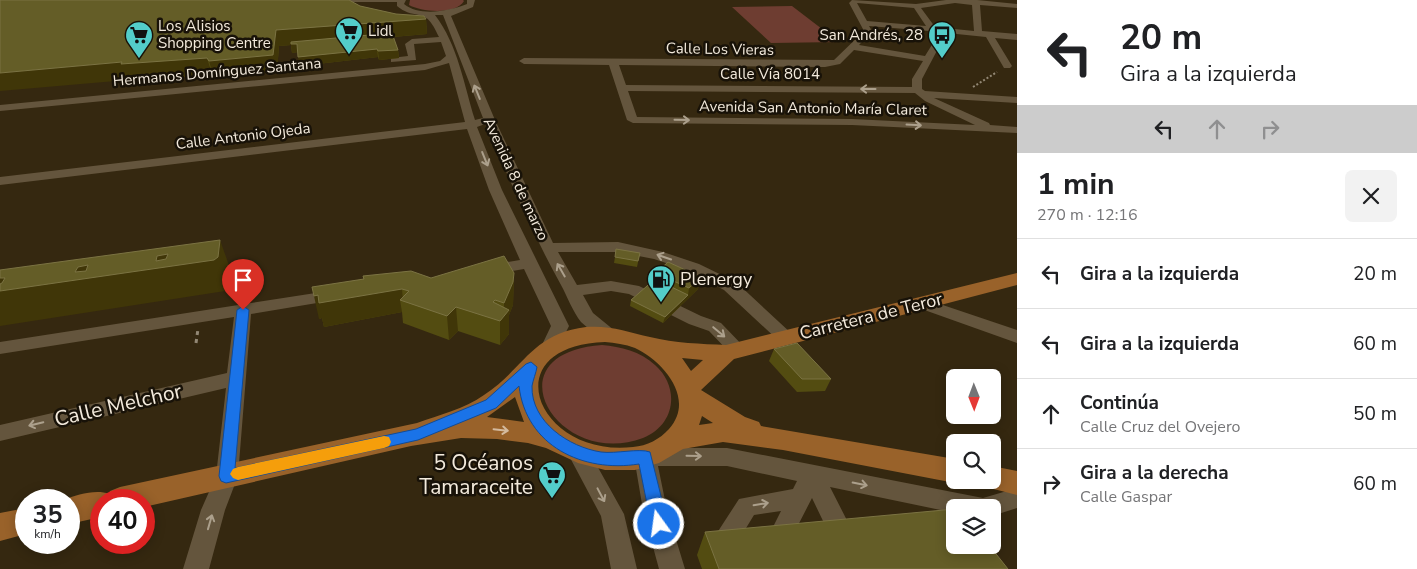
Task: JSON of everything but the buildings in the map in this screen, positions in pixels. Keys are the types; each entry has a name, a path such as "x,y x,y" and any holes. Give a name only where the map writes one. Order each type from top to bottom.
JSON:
{"main road":[{"name":"Carretera de Teror","path":"644,344 693,352 732,352 1017,279"},
{"path":"418,434 491,404 550,347 568,339 589,335 611,335 644,344 664,355 674,365 691,393 737,425 783,439"},
{"name":"Carretera de Teror","path":"691,393 732,352"},
{"path":"531,367 525,385 528,405 538,424 567,447"},
{"path":"155,492 418,434 475,427 517,432 600,458 623,460 645,457 663,449 678,439 690,420 691,393"},
{"path":"678,439 723,432 783,439 946,469"},
{"path":"1001,480 1017,483"},
{"path":"0,527 15,524"}],"street":[{"path":"342,0 401,1 407,9 426,12 453,11 470,5 471,0"},
{"path":"1017,7 955,1 916,6 855,1 852,3 864,23 1017,37"},
{"path":"976,2 978,33"},
{"path":"916,6 932,29 937,46 917,79 919,92 1017,140"},
{"name":"Avenida 8 de marzo","path":"453,11 447,14 447,16 488,120 548,248 587,317 611,335"},
{"name":"Avenida 8 de marzo","path":"426,12 436,19 453,64 471,125 514,231 560,326 550,347"},
{"name":"Calle Los Vieras","path":"524,61 825,64 837,62 868,31 864,23"},
{"path":"989,34 1007,66"},
{"path":"315,72 413,58 407,43 443,40"},
{"path":"852,47 929,59"},
{"path":"613,62 622,88"},
{"name":"Hermanos Domínguez Santana","path":"425,67 443,63 453,64"},
{"name":"Hermanos Domínguez Santana","path":"5,107 315,72 453,64"},
{"name":"Calle Vía 8014","path":"622,88 919,92 1017,100"},
{"name":"Avenida San Antonio María Claret","path":"622,88 633,120 852,122 1017,130"},
{"name":"Calle Antonio Ojeda","path":"0,181 471,125 488,120"},
{"path":"548,248 618,247 658,254 730,286 786,338"},
{"path":"474,272 530,263"},
{"path":"572,291 611,286 633,290 695,320 715,327 732,352"},
{"path":"0,348 348,293"},
{"path":"953,296 966,317"},
{"path":"922,303 966,317 1017,337"},
{"path":"196,569 213,510 226,476 243,310"},
{"name":"Calle Melchor","path":"0,433 236,378"},
{"path":"567,447 612,514 624,569"},
{"path":"672,569 655,510 645,457 727,457 946,501"},
{"path":"786,547 781,535 812,475"},
{"path":"812,475 845,541"},
{"path":"910,494 946,520"},
{"path":"733,552 727,536 747,506 799,498"},
{"path":"1001,503 1017,498"}],"path":[{"path":"964,97 974,86 1007,66"}],"shaded area":[{"path":"410,0 464,1 454,9 430,11 409,5"},
{"path":"792,6 839,42 771,43 732,7"},
{"path":"602,345 623,349 643,356 655,365 663,374 668,384 671,394 671,405 668,415 654,432 643,438 612,444 584,438 562,425 548,406 542,386 548,367 568,353"}],"slow traffic":[{"path":"238,474 384,442"}],"place":[{"name":"Lidl","path":"349,55"},
{"name":"Los Alisios Shopping Centre","path":"139,59"},
{"name":"San Andrés, 28","path":"942,59"},
{"name":"Plenergy","path":"661,303"},
{"name":"5 Océanos Tamaraceite","path":"552,499"}],"route":[{"path":"243,310 226,476 418,434 491,404 531,367 525,385 528,405 538,424 556,441 578,452 600,458 623,460 645,457 659,524"}]}
